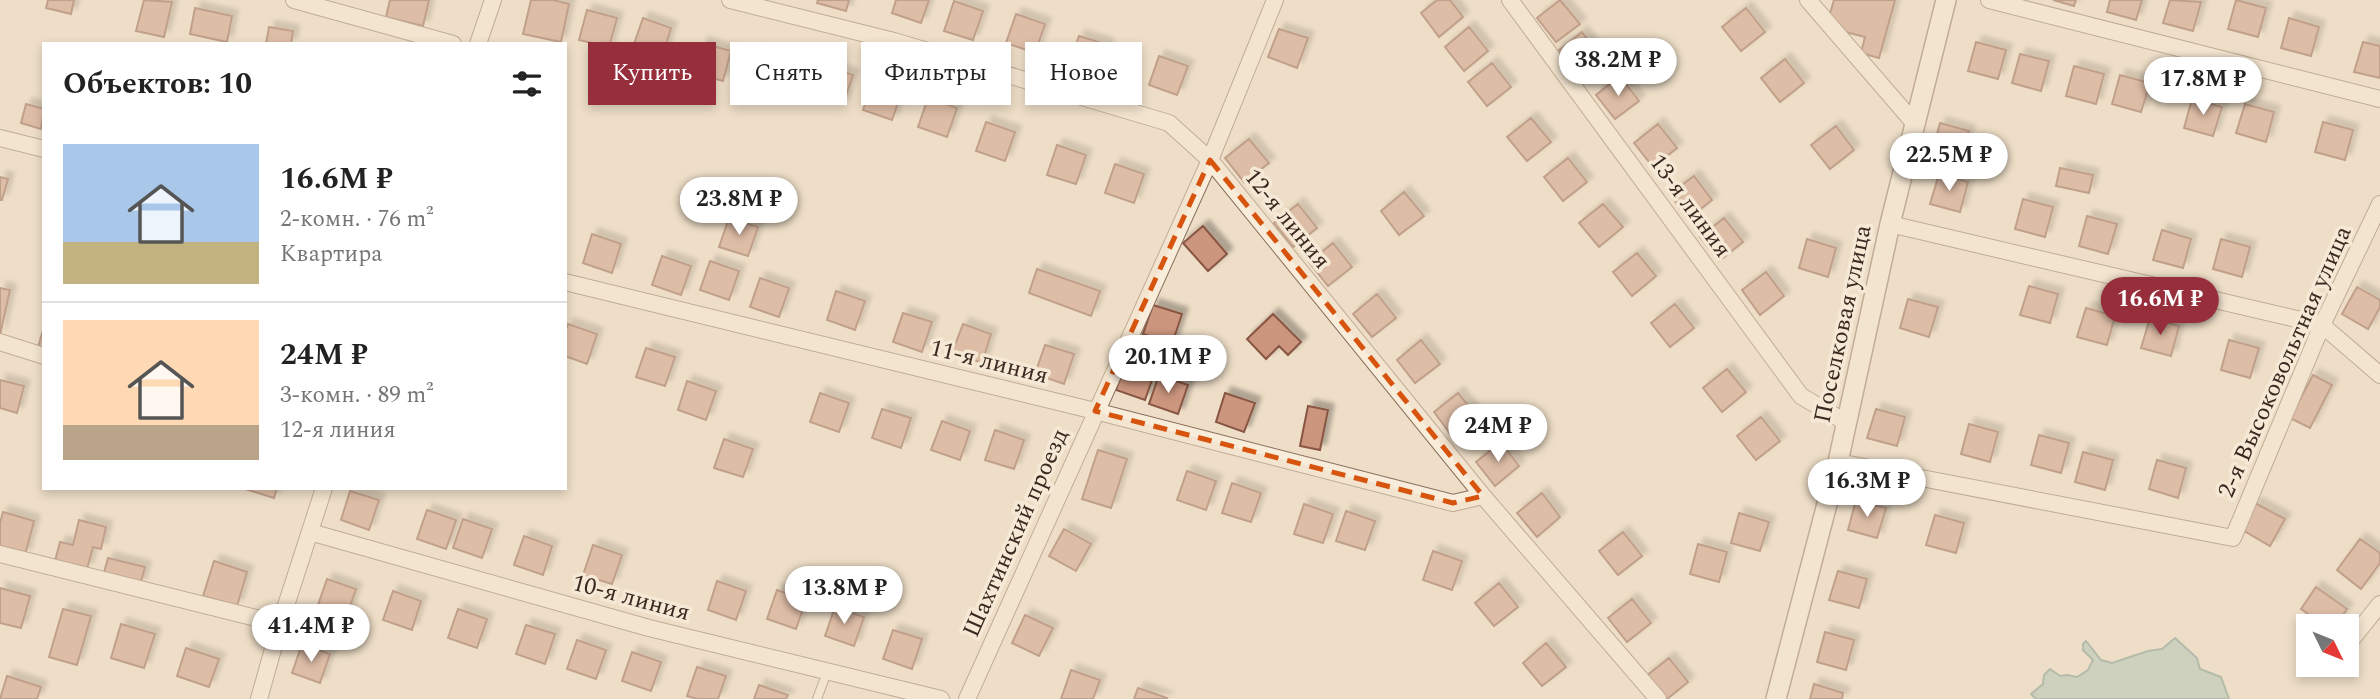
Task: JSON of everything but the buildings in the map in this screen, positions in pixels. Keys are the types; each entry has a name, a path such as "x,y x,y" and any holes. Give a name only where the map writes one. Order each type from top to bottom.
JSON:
{"street":[{"path":"294,0 446,42"},
{"path":"479,42 493,0"},
{"name":"12-я линия","path":"730,0 894,41 1169,123 1210,160 1483,496 1658,699"},
{"name":"Шахтинский проезд","path":"967,699 1210,160 1275,0"},
{"name":"13-я линия","path":"1510,0 1801,396 1847,423"},
{"path":"1808,0 1915,124"},
{"name":"Поселковая улица","path":"1776,699 1838,462 1890,224 1946,0"},
{"path":"1989,0 2380,99"},
{"path":"0,138 42,148"},
{"name":"2-я Высоковольтная улица","path":"1838,462 2233,538 2322,325 2380,204"},
{"path":"1890,224 2322,325 2380,375"},
{"name":"11-я линия","path":"567,282 1095,411 1453,503 1483,496"},
{"path":"0,342 42,355"},
{"path":"259,699 323,490"},
{"name":"10-я линия","path":"310,533 649,628 941,699"},
{"path":"0,554 280,624"},
{"path":"2359,629 2380,604"}],"lane":[{"path":"817,699 827,672"}],"highlighted area":[{"path":"1210,160 1483,496 1453,503 1095,411"}],"shaded area":[{"path":"2175,638 2197,658 2200,669 2221,677 2229,699 2036,699 2031,694 2043,684 2044,675 2050,669 2060,676 2077,677 2088,670 2093,660 2083,650 2086,641 2101,660 2112,663 2162,649"}]}
